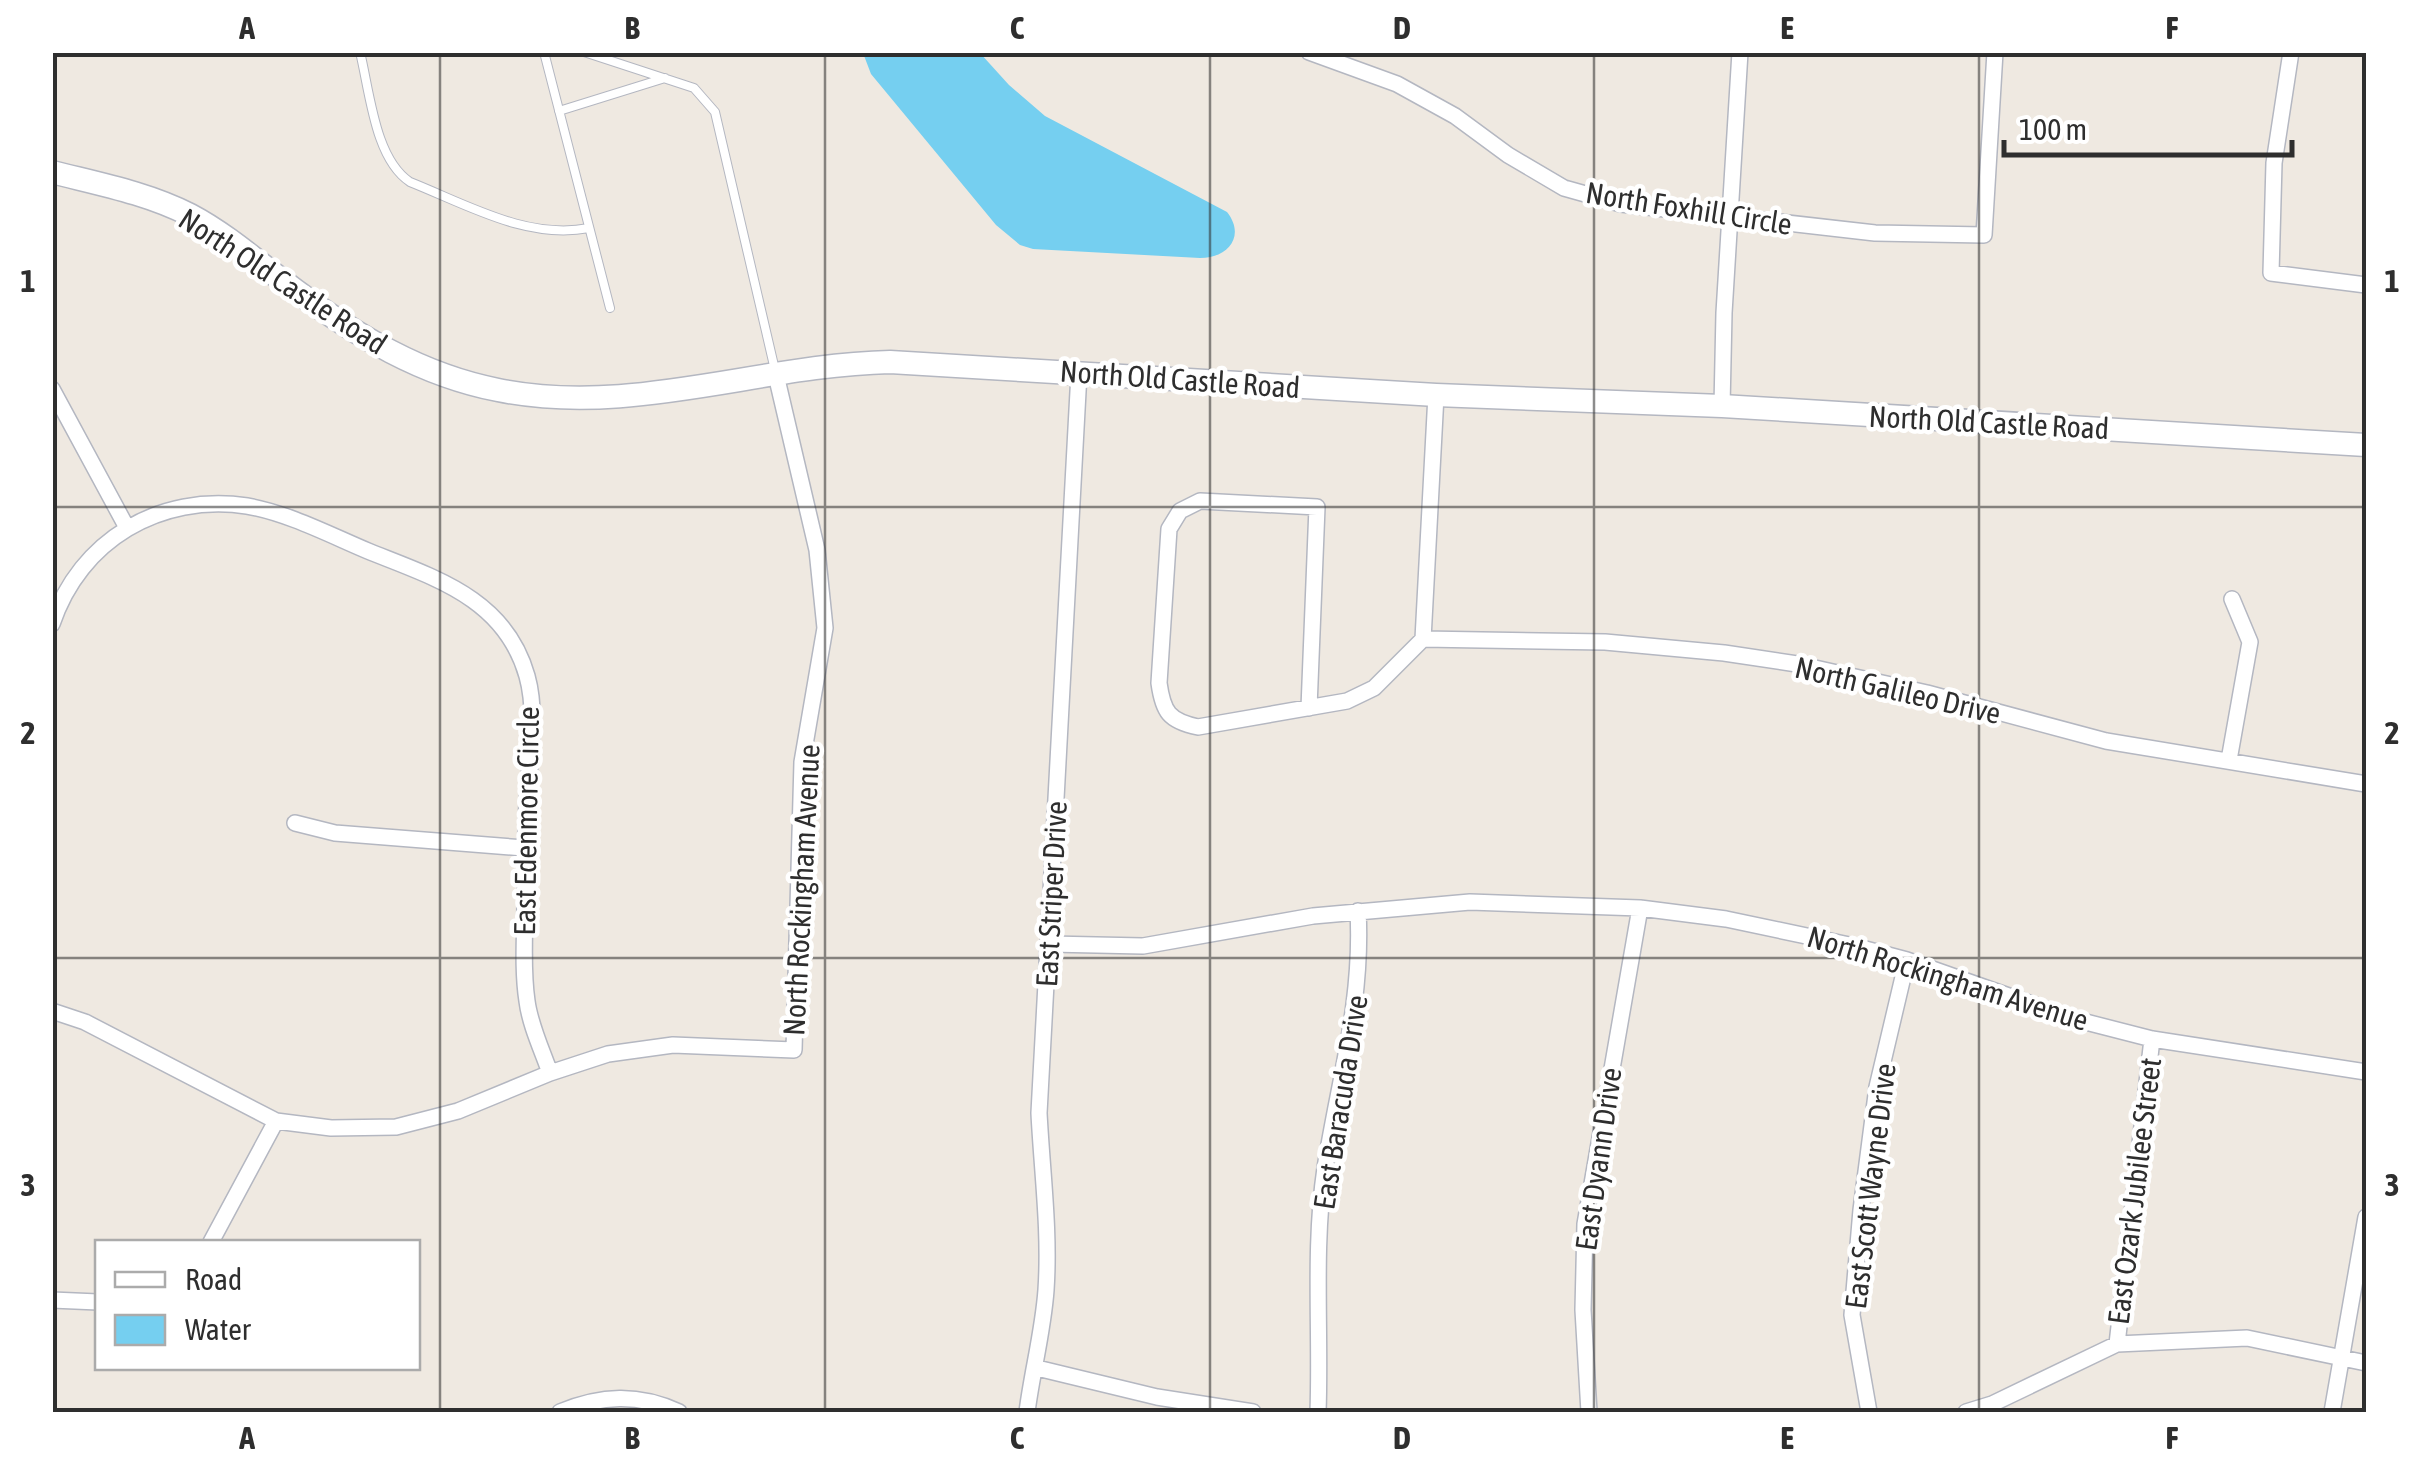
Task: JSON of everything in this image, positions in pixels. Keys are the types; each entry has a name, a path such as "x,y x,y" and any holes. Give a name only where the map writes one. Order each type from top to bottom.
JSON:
{"street":[{"name":"North Foxhill Circle","path":"1310,52 1397,84 1455,116 1508,155 1564,188 1621,204 1875,233 1984,236 1995,52"},
{"path":"1722,406 1740,52"},
{"path":"2291,52 2274,162 2271,273 2366,284"},
{"name":"North Old Castle Road","path":"52,172 134,193 191,216 245,250 356,334 398,357 443,376 544,397 644,394 853,362 890,362 2366,444"},
{"name":"East Striper Drive","path":"1026,1412 1037,1368 1046,1275 1046,1198 1039,1112 1079,373"},
{"name":"North Rockingham Avenue","path":"52,1011 85,1022 276,1121 331,1128 396,1127 458,1110 608,1054 672,1045 794,1050 802,762 824,628 817,550 776,375"},
{"path":"52,390 126,526"},
{"path":"1309,708 1317,508 1200,501 1180,511 1169,530 1160,683 1162,706 1178,723 1198,727 1309,708 1347,701 1374,688 1424,639 1436,395"},
{"name":"East Edenmore Circle","path":"52,624 78,571 126,526 202,503 250,507 292,520 447,584 491,611 514,643 528,678 531,730 524,848 524,956 527,1004 550,1073"},
{"path":"2229,760 2250,642 2232,600"},
{"name":"North Galileo Drive","path":"1424,639 1605,642 1796,664 1927,693 2106,741 2366,784"},
{"path":"296,823 334,833 524,848"},
{"name":"North Rockingham Avenue","path":"1050,944 1143,946 1266,923 1470,902 1640,908 1801,932 1907,960 2074,1019 2152,1039 2366,1072"},
{"name":"East Dyann Drive","path":"1589,1412 1583,1310 1585,1224 1640,908"},
{"name":"East Baracuda Drive","path":"1318,1412 1318,1303 1325,1171 1352,1031 1361,960 1358,911"},
{"name":"East Scott Wayne Drive","path":"1869,1412 1852,1315 1877,1087 1907,960"},
{"name":"East Ozark Jubilee Street","path":"2117,1344 2152,1039"},
{"path":"212,1240 276,1121"},
{"path":"2332,1412 2366,1216"},
{"path":"52,1300 95,1302"},
{"path":"1966,1412 1992,1404 2117,1344 2247,1338 2366,1363"},
{"path":"1037,1368 1157,1397 1252,1412"},
{"path":"560,1412 584,1402 634,1398 678,1412"}],"lane":[{"path":"360,52 386,158 396,173 522,226 555,232 589,228"},
{"path":"544,52 610,308"},
{"path":"584,52 694,88 715,112 776,375"},
{"path":"560,111 665,78"}],"water":[{"path":"863,53 980,53 1045,116 1227,212 1235,229 1231,244 1219,254 1200,258 1033,249 1020,245 996,225 871,74"}]}
